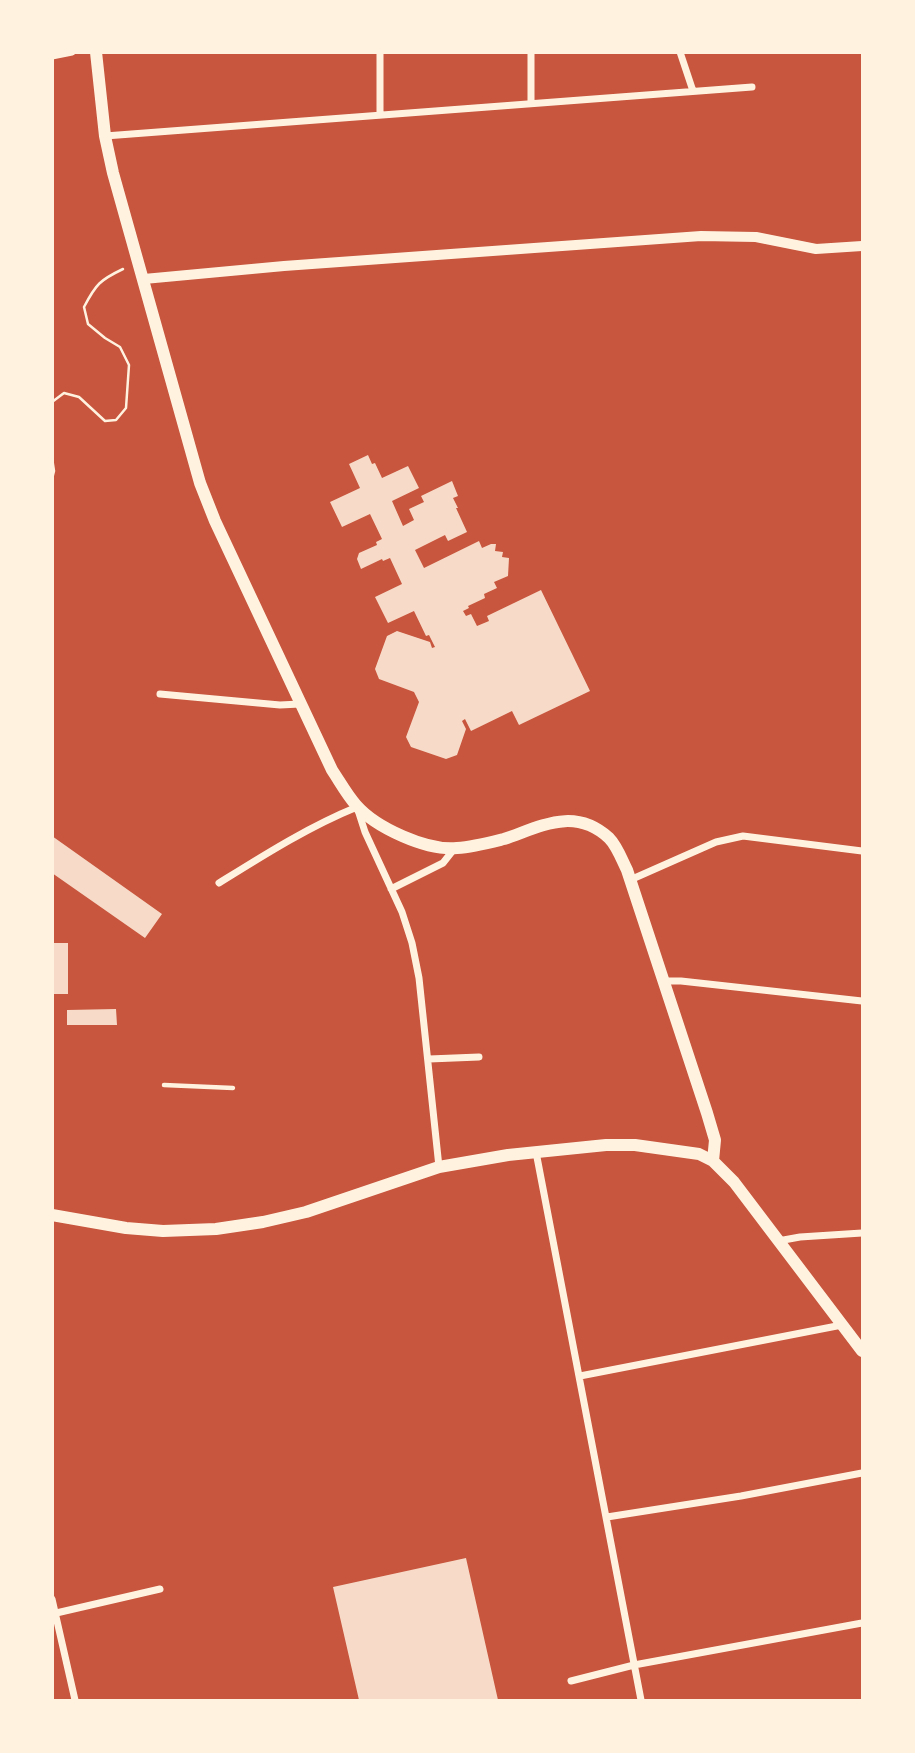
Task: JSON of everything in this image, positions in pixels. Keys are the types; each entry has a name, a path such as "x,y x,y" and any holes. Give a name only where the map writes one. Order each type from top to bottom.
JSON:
{"main road":[{"path":"96,52 105,135 113,173 200,483 215,521 332,771 357,807 380,824 403,836 432,845 454,849 481,845 554,821 585,824 609,838 627,870 715,1140 713,1161"},
{"path":"52,1215 125,1228 163,1231 216,1229 306,1212 439,1167 469,1161 606,1145 635,1145 687,1151 713,1161 734,1182 863,1351"}],"street":[{"path":"52,55 72,52"},
{"path":"380,52 380,115"},
{"path":"531,52 531,103"},
{"path":"680,52 693,91"},
{"path":"105,135 752,87"},
{"path":"144,279 284,266 701,236 756,237 816,249 863,246"},
{"path":"160,694 280,705 300,704"},
{"path":"219,883 274,848 340,813 357,807 412,943 429,1059 439,1167"},
{"path":"630,880 716,842 743,836 863,850"},
{"path":"391,889 443,863 454,849"},
{"path":"663,981 863,1001"},
{"path":"429,1059 479,1057"},
{"path":"536,1152 641,1700"},
{"path":"778,1241 863,1233"},
{"path":"580,1376 842,1325"},
{"path":"607,1517 863,1473"},
{"path":"54,1614 160,1589"},
{"path":"52,1599 75,1700"},
{"path":"571,1681 634,1665 863,1622"}],"lane":[{"path":"164,1085 233,1088"}],"path":[{"path":"52,402 64,393 79,397 105,421 116,420 126,408 129,365 120,347 88,324 84,307 102,278 123,269"},
{"path":"52,458 52,478"}],"building":[{"path":"368,455 382,478 408,466 419,488 392,501 403,526 414,520 409,509 424,502 421,496 452,481 458,496 453,498 467,532 448,541 445,535 415,550 424,568 479,541 482,548 496,544 495,551 503,552 502,557 509,558 508,576 494,582 497,588 484,594 485,598 468,606 469,608 463,611 466,616 471,614 477,626 489,621 487,616 541,590 590,691 519,725 512,711 471,731 465,719 462,721 466,729 457,755 446,759 411,747 406,737 419,702 414,692 379,679 375,669 387,636 397,631 430,642 432,648 435,647 429,635 426,636 414,611 388,623 375,597 402,584 390,558 361,569 357,559 359,553 377,545 376,542 382,539 370,514 342,527 330,502 360,488 349,464"},
{"path":"52,836 162,914 145,938 52,873"},
{"path":"52,943 68,943 68,994 52,994"},
{"path":"116,1009 117,1025 67,1025 67,1010"},
{"path":"466,1558 498,1700 359,1700 333,1587"}]}
